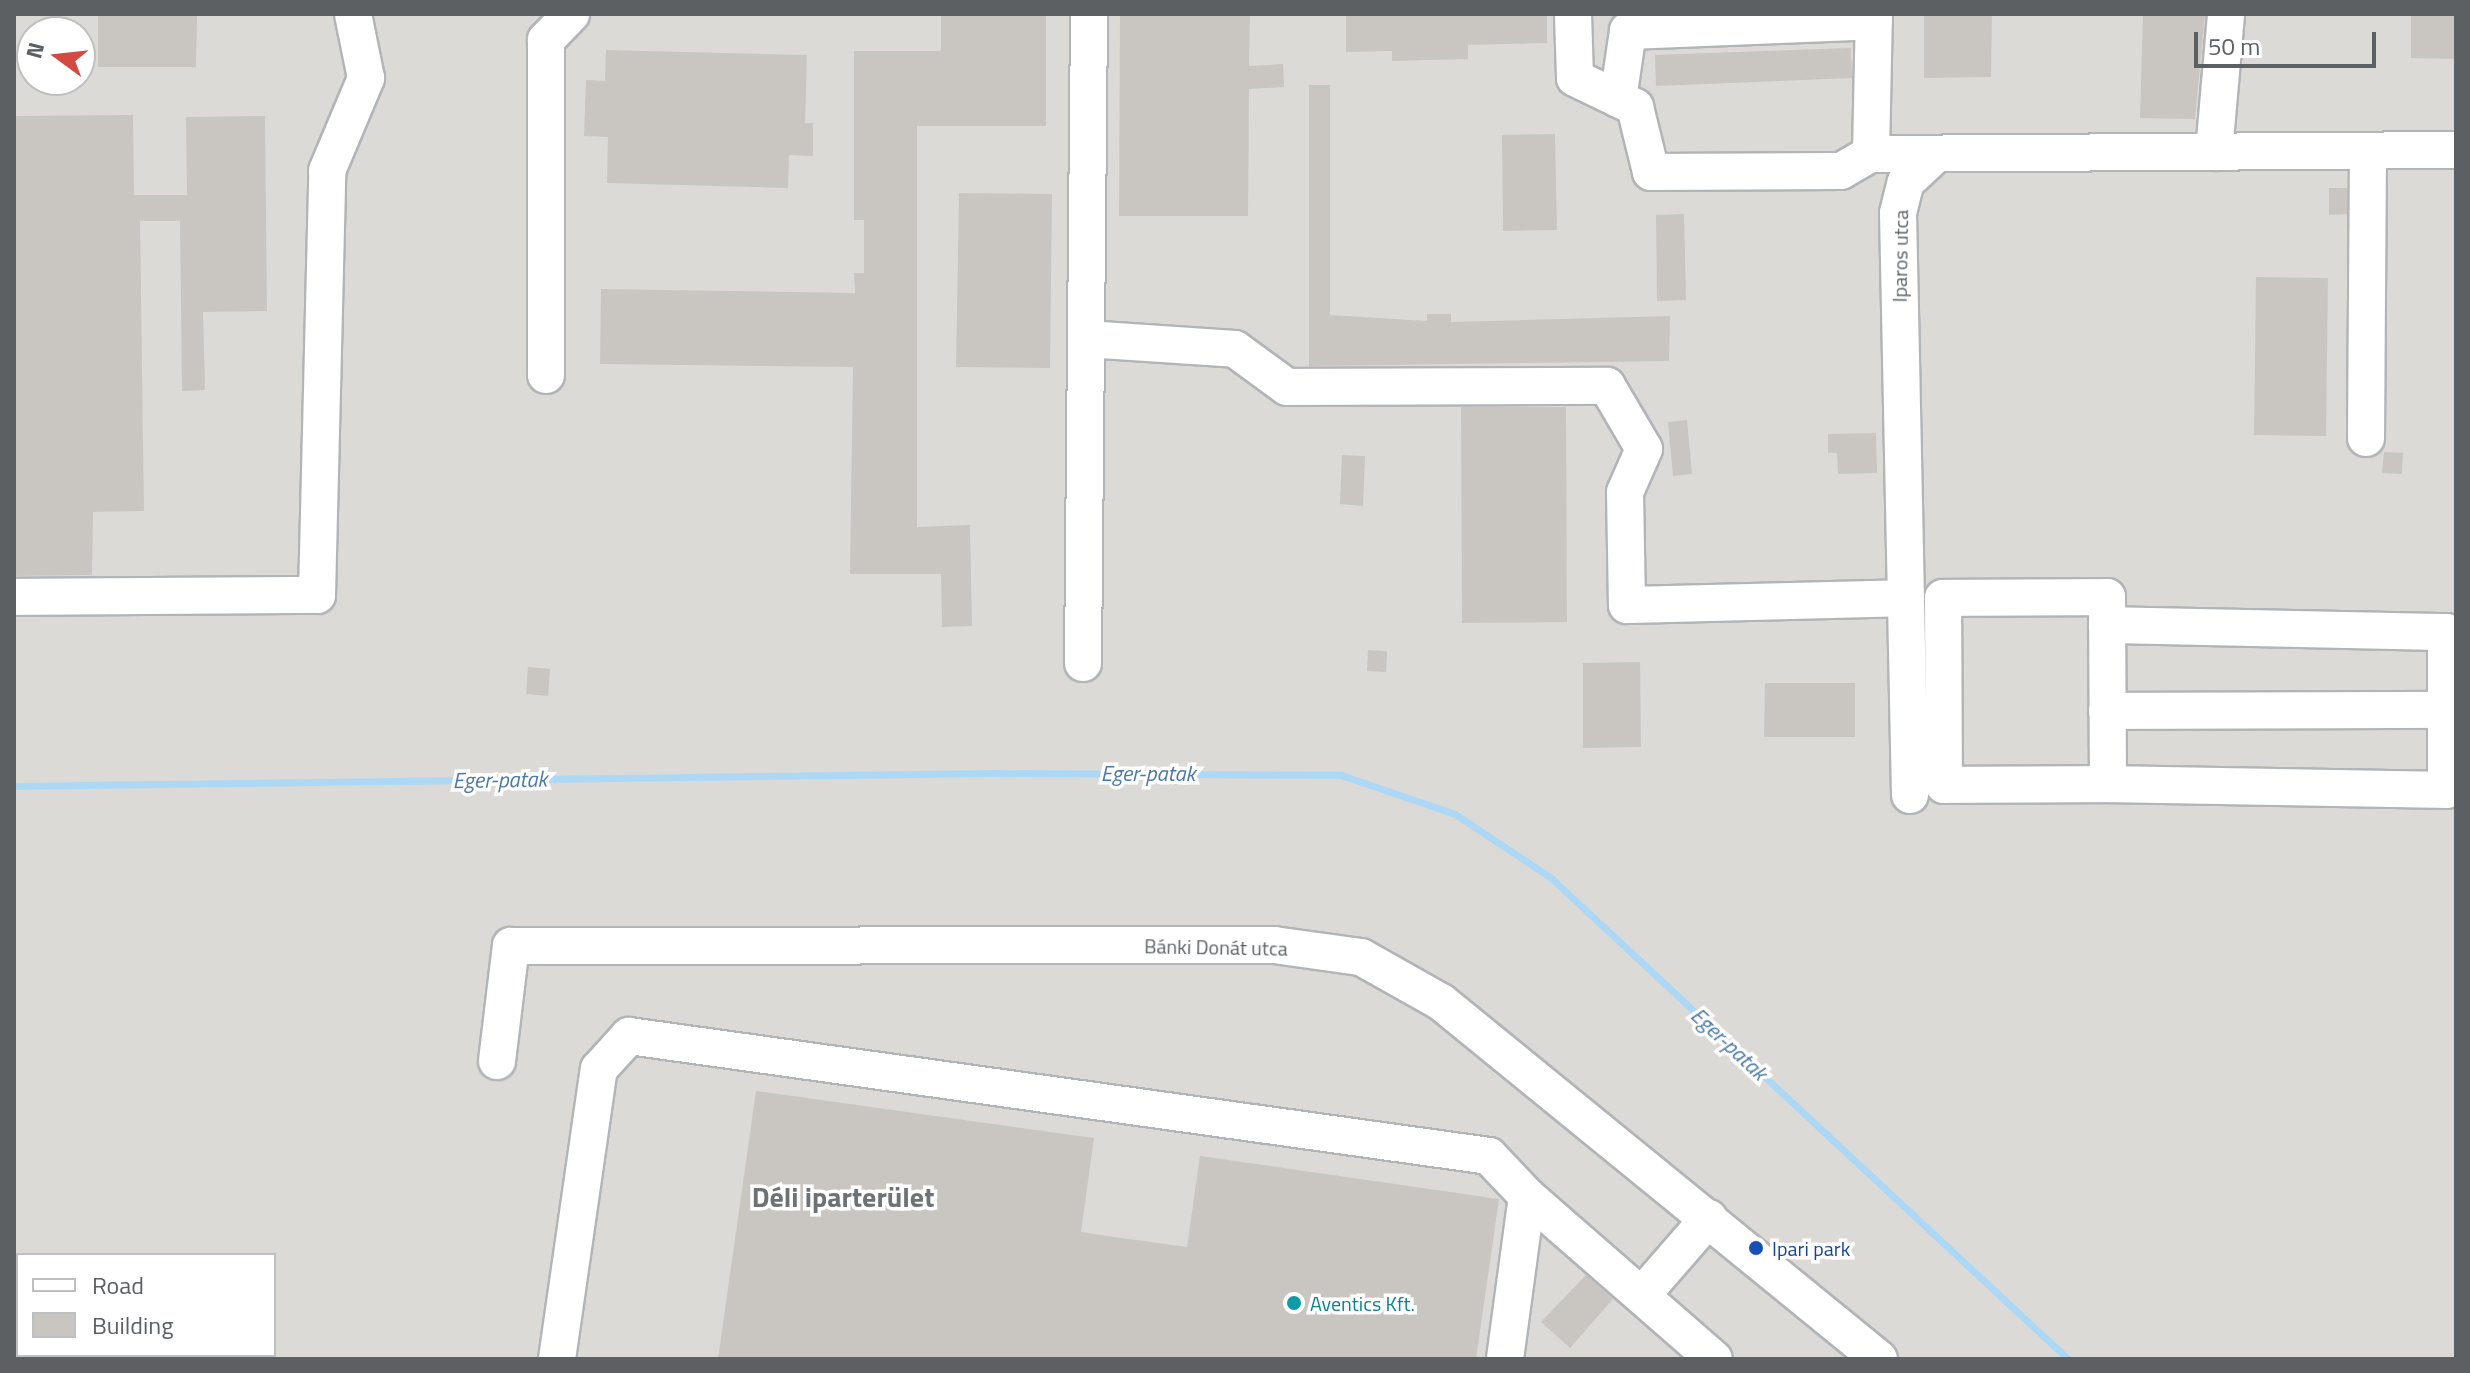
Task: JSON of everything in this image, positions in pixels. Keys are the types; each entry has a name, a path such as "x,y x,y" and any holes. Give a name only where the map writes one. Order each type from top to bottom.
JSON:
{"street":[{"path":"14,597 317,595 327,171 366,78 353,14"},
{"path":"546,375 546,40 571,14"},
{"path":"1083,663 1089,14"},
{"path":"1573,14 1575,78 1635,107 1651,172 1841,171 1871,154 1933,157 2456,150"},
{"path":"2214,152 2226,14"},
{"path":"1618,99 1628,31 1874,18 1871,154"},
{"path":"2366,438 2368,151"},
{"name":"Iparos utca","path":"1910,795 1898,213 1906,182 1933,157"},
{"path":"1086,339 1235,349 1287,387 1607,386 1644,449 1625,492 1627,605 1904,598"},
{"path":"2107,625 2446,632 2450,710 2446,790 2108,784 1944,785 1943,598 2107,597 2107,625 2107,711 2108,784"},
{"path":"2107,711 2450,710"},
{"name":"Bánki Donát utca","path":"497,1061 511,946 1274,945 1361,957 1441,1002 1879,1359"},
{"path":"557,1359 599,1069 629,1036 1489,1156 1527,1196 1714,1359"},
{"path":"1505,1359 1527,1196"},
{"path":"1642,1295 1709,1218"}],"shaded area":[{"path":"14,14 2456,14 2456,1359 14,1359"}],"building":[{"path":"98,14 197,14 196,67 98,67"},
{"path":"941,14 1046,14 1046,126 917,126 917,527 970,525 972,626 942,627 941,574 850,574 853,367 600,364 601,289 855,293 854,273 864,273 864,220 854,220 854,51 941,51"},
{"path":"1120,14 1250,14 1249,66 1283,64 1284,87 1249,89 1248,216 1119,216"},
{"path":"1346,14 1547,14 1547,43 1468,45 1468,59 1392,61 1392,51 1346,52"},
{"path":"1924,14 1992,14 1991,77 1924,78"},
{"path":"2143,14 2205,14 2195,119 2140,118"},
{"path":"2411,14 2456,14 2456,59 2411,58"},
{"path":"1851,48 1852,78 1656,86 1655,55"},
{"path":"606,50 807,55 805,123 813,123 813,156 789,155 788,188 607,183 608,137 584,136 586,80 605,81"},
{"path":"1309,85 1330,85 1330,315 1427,321 1427,314 1451,314 1451,322 1670,316 1669,361 1309,366"},
{"path":"133,115 134,195 187,195 186,117 265,116 267,311 203,312 205,390 182,391 180,221 140,221 144,511 93,512 92,575 14,576 14,116"},
{"path":"1555,134 1557,230 1503,231 1502,135"},
{"path":"2329,188 2347,188 2347,214 2329,215"},
{"path":"959,193 1052,194 1050,368 956,367"},
{"path":"1684,214 1686,300 1657,301 1656,215"},
{"path":"2256,277 2328,278 2326,436 2254,435"},
{"path":"1461,407 1566,407 1567,622 1462,623"},
{"path":"1687,420 1692,474 1673,476 1668,422"},
{"path":"1876,433 1877,473 1838,474 1837,453 1828,453 1828,434"},
{"path":"2384,452 2403,453 2402,474 2382,473"},
{"path":"1342,455 1365,456 1363,506 1340,504"},
{"path":"1368,650 1387,651 1386,672 1367,671"},
{"path":"1640,662 1641,747 1583,748 1583,663"},
{"path":"528,667 550,669 548,696 526,694"},
{"path":"1765,683 1855,683 1855,737 1764,737"},
{"path":"756,1091 1094,1138 1081,1232 1114,1237 1187,1247 1200,1156 1499,1199 1476,1359 718,1359"},
{"path":"1586,1275 1613,1299 1570,1348 1541,1322"}],"waterway":[{"name":"Eger-patak","path":"14,786 993,773 1341,775 1455,814 1550,877 2068,1359"}],"place":[{"name":"Ipari park","path":"1756,1248"},
{"name":"Aventics Kft.","path":"1294,1303"}],"district":[{"name":"Déli iparterület","path":"843,1197"}]}
